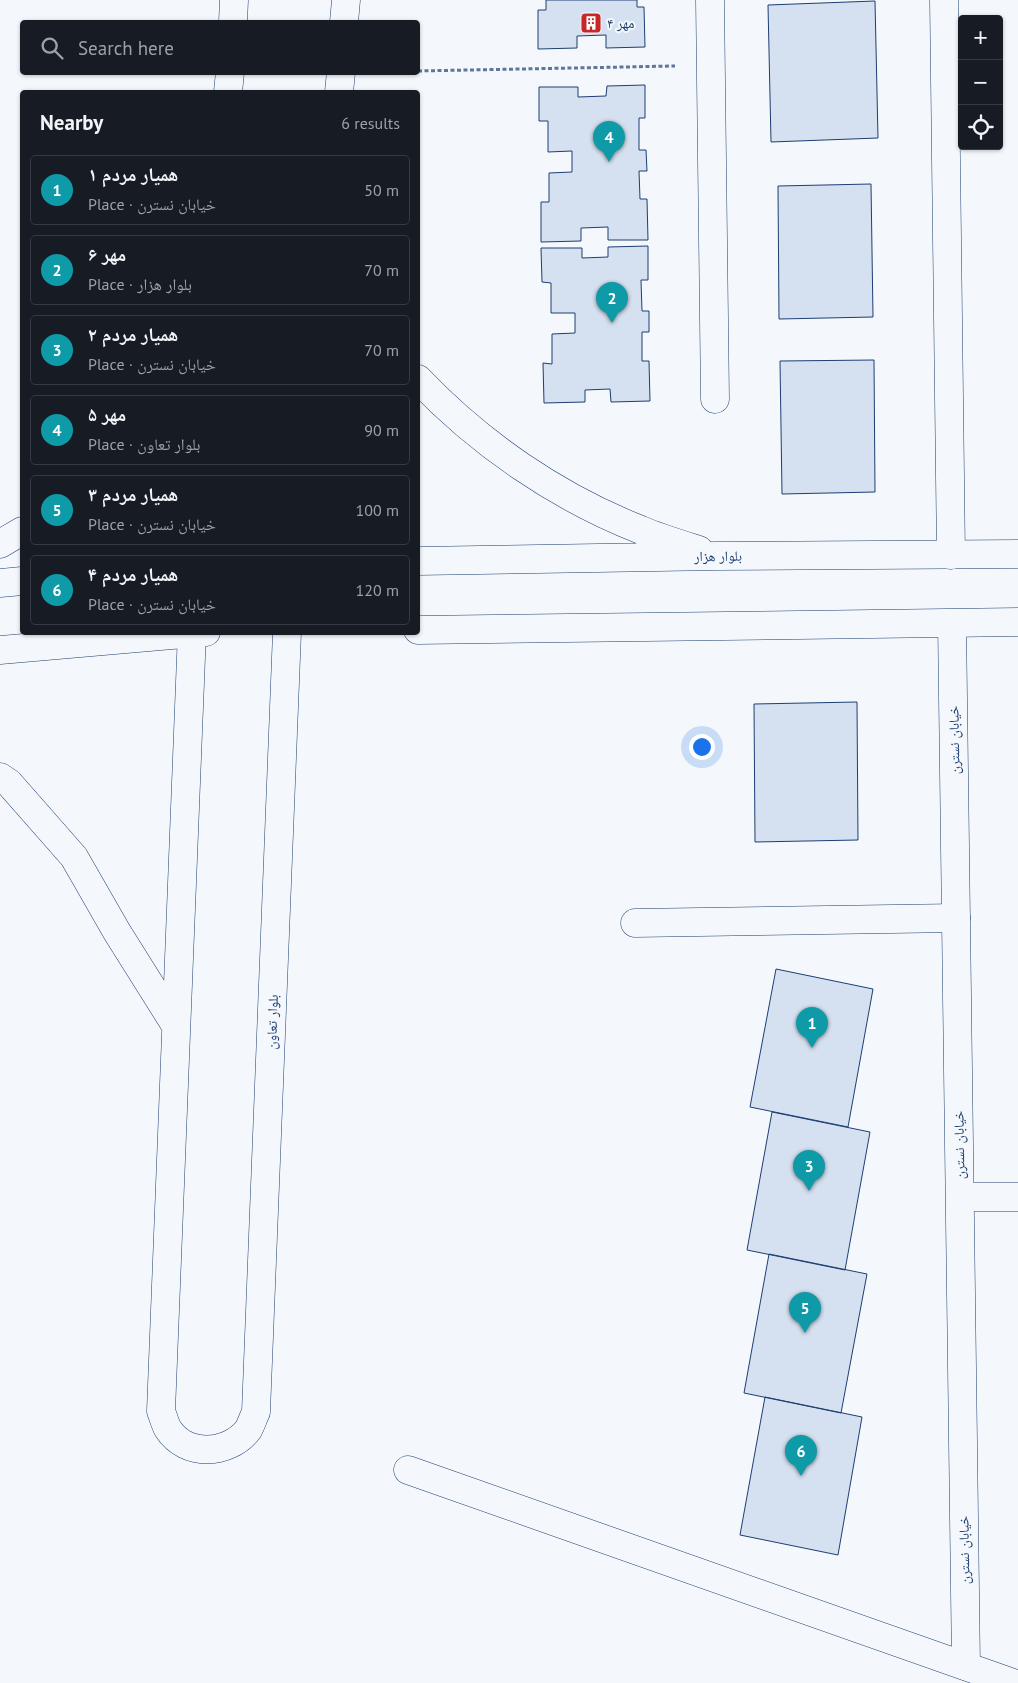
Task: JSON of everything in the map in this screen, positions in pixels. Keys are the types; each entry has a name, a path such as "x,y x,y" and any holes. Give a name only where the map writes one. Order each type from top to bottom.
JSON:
{"street":[{"path":"233,20 234,0"},
{"path":"344,20 346,0"},
{"path":"710,0 715,399"},
{"path":"944,0 951,555"},
{"path":"228,90 230,75"},
{"path":"339,90 341,75"},
{"path":"420,381 438,400 500,452 568,496 640,530 717,556"},
{"path":"0,544 20,532"},
{"name":"بلوار هزار","path":"420,561 717,556 1018,554"},
{"path":"0,583 20,581"},
{"path":"420,630 1018,622"},
{"name":"خیابان نسترن","path":"952,623 966,1666"},
{"path":"0,650 169,635"},
{"path":"176,1026 192,635"},
{"name":"بلوار تعاون","path":"176,1026 161,1411 168,1429 181,1442 198,1450 218,1450 235,1442 248,1429 256,1412 287,635"},
{"path":"0,777 9,783 74,857 117,932 176,1026"},
{"path":"634,922 956,918"},
{"path":"960,1197 1018,1197"},
{"path":"408,1470 1013,1683"}],"path":[{"path":"420,70 711,65"}],"building":[{"name":"مهر ۴","path":"546,0 637,0 637,7 644,7 645,47 606,48 606,35 577,36 577,48 538,49 538,10 546,10"},
{"path":"875,1 878,138 771,142 768,5"},
{"path":"645,85 645,118 639,118 639,150 646,150 647,171 639,171 640,199 647,199 648,240 608,240 608,227 581,228 581,241 541,242 541,202 549,202 549,173 572,172 572,151 548,152 548,121 539,121 539,87 578,87 578,97 606,96 607,86"},
{"path":"871,184 873,317 779,319 778,186"},
{"path":"648,246 648,280 641,280 642,311 649,311 649,332 642,332 642,361 649,361 650,401 611,402 610,389 585,390 585,402 544,403 543,363 552,364 552,334 575,333 575,313 551,313 551,283 542,282 541,248 582,248 582,258 608,257 608,247"},
{"path":"874,360 875,492 782,494 780,361"},
{"path":"857,702 858,840 755,842 754,704"},
{"path":"776,969 873,989 848,1127 750,1107"},
{"path":"772,1112 870,1132 845,1270 747,1250"},
{"path":"769,1254 867,1274 841,1413 744,1393"},
{"path":"765,1397 862,1417 838,1555 740,1535"}],"place":[{"name":"مهر ۴","path":"591,23"},
{"name":"مهر ۵","path":"609,162"},
{"name":"مهر ۶","path":"612,323"},
{"name":"همیار مردم ۱","path":"812,1048"},
{"name":"همیار مردم ۲","path":"809,1191"},
{"name":"همیار مردم ۳","path":"805,1333"},
{"name":"همیار مردم ۴","path":"801,1476"}]}
